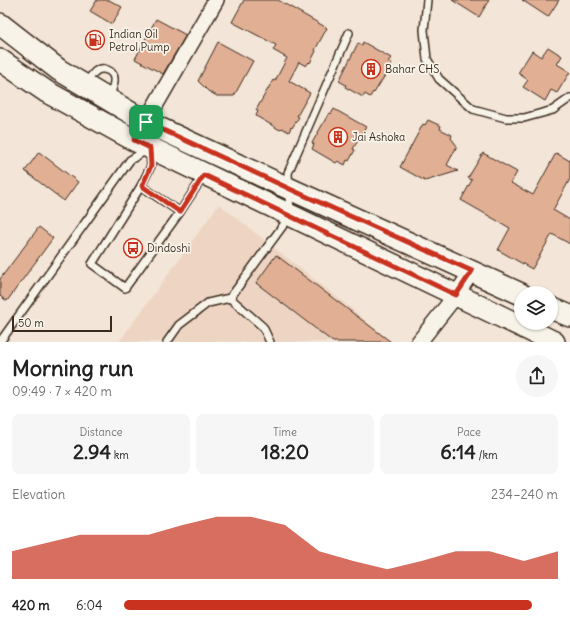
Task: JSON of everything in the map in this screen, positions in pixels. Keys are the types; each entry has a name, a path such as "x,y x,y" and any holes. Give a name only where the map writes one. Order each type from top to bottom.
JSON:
{"main road":[{"path":"0,24 59,70 146,122 514,291"},
{"path":"0,60 47,92 142,144 554,342"},
{"path":"558,311 570,316"}],"street":[{"path":"142,144 146,122 216,0"},
{"path":"419,342 456,295 472,271"}],"lane":[{"path":"427,0 424,30 427,59 439,79 473,109 506,118 524,118 553,110 570,98"},
{"path":"167,342 179,325 208,303 230,298 290,216 290,189 288,173 349,33"},
{"path":"142,144 151,166 142,186 92,264 125,288 180,212 204,175"},
{"path":"0,342 142,144"},
{"path":"142,186 180,212"},
{"path":"230,298 263,327 270,342"}],"shaded area":[{"path":"219,204 348,306 391,342 119,342"}],"building":[{"path":"97,0 109,0 122,7 112,24 90,11"},
{"path":"244,0 278,0 327,28 310,63 309,62 306,66 299,62 289,81 310,93 297,116 299,117 289,132 282,128 280,130 256,116 258,111 256,110 273,80 275,81 287,58 273,50 276,45 232,22"},
{"path":"452,0 489,0 479,17"},
{"path":"522,0 559,0 548,17"},
{"path":"156,19 186,35 163,74 135,59"},
{"path":"218,42 253,61 234,96 217,96 208,91 198,81"},
{"name":"Bahar CHS","path":"363,42 391,58 388,62 392,64 370,97 365,94 363,97 345,87 346,85 339,81 358,43 362,45"},
{"path":"548,47 562,56 557,64 570,72 557,93 551,90 545,101 523,87 528,80 518,73 532,51 541,57"},
{"name":"Jai Ashoka","path":"334,109 366,127 353,149 355,150 349,161 347,160 345,165 338,161 336,163 312,149 314,144 312,143 329,113 331,114"},
{"path":"428,120 441,126 440,129 452,135 451,138 457,146 447,165 458,171 425,181 400,167 423,124 425,125"},
{"path":"39,152 78,182 64,201 25,171"},
{"path":"483,153 517,172 511,183 533,195 556,153 570,161 570,179 553,210 570,220 570,244 552,234 532,269 498,250 510,228 461,200 472,180 468,178"},
{"path":"39,227 53,238 7,301 0,296 0,279"},
{"path":"276,255 391,342 333,342 256,283"}],"place":[{"name":"Indian Oil Petrol Pump","path":"95,40"},
{"name":"Bahar CHS","path":"371,69"},
{"name":"Jai Ashoka","path":"338,137"},
{"name":"Dindoshi","path":"133,248"}],"route":[{"path":"146,122 472,271 456,295 204,175 180,212 142,186 151,166 150,148 134,140 146,122"}]}
